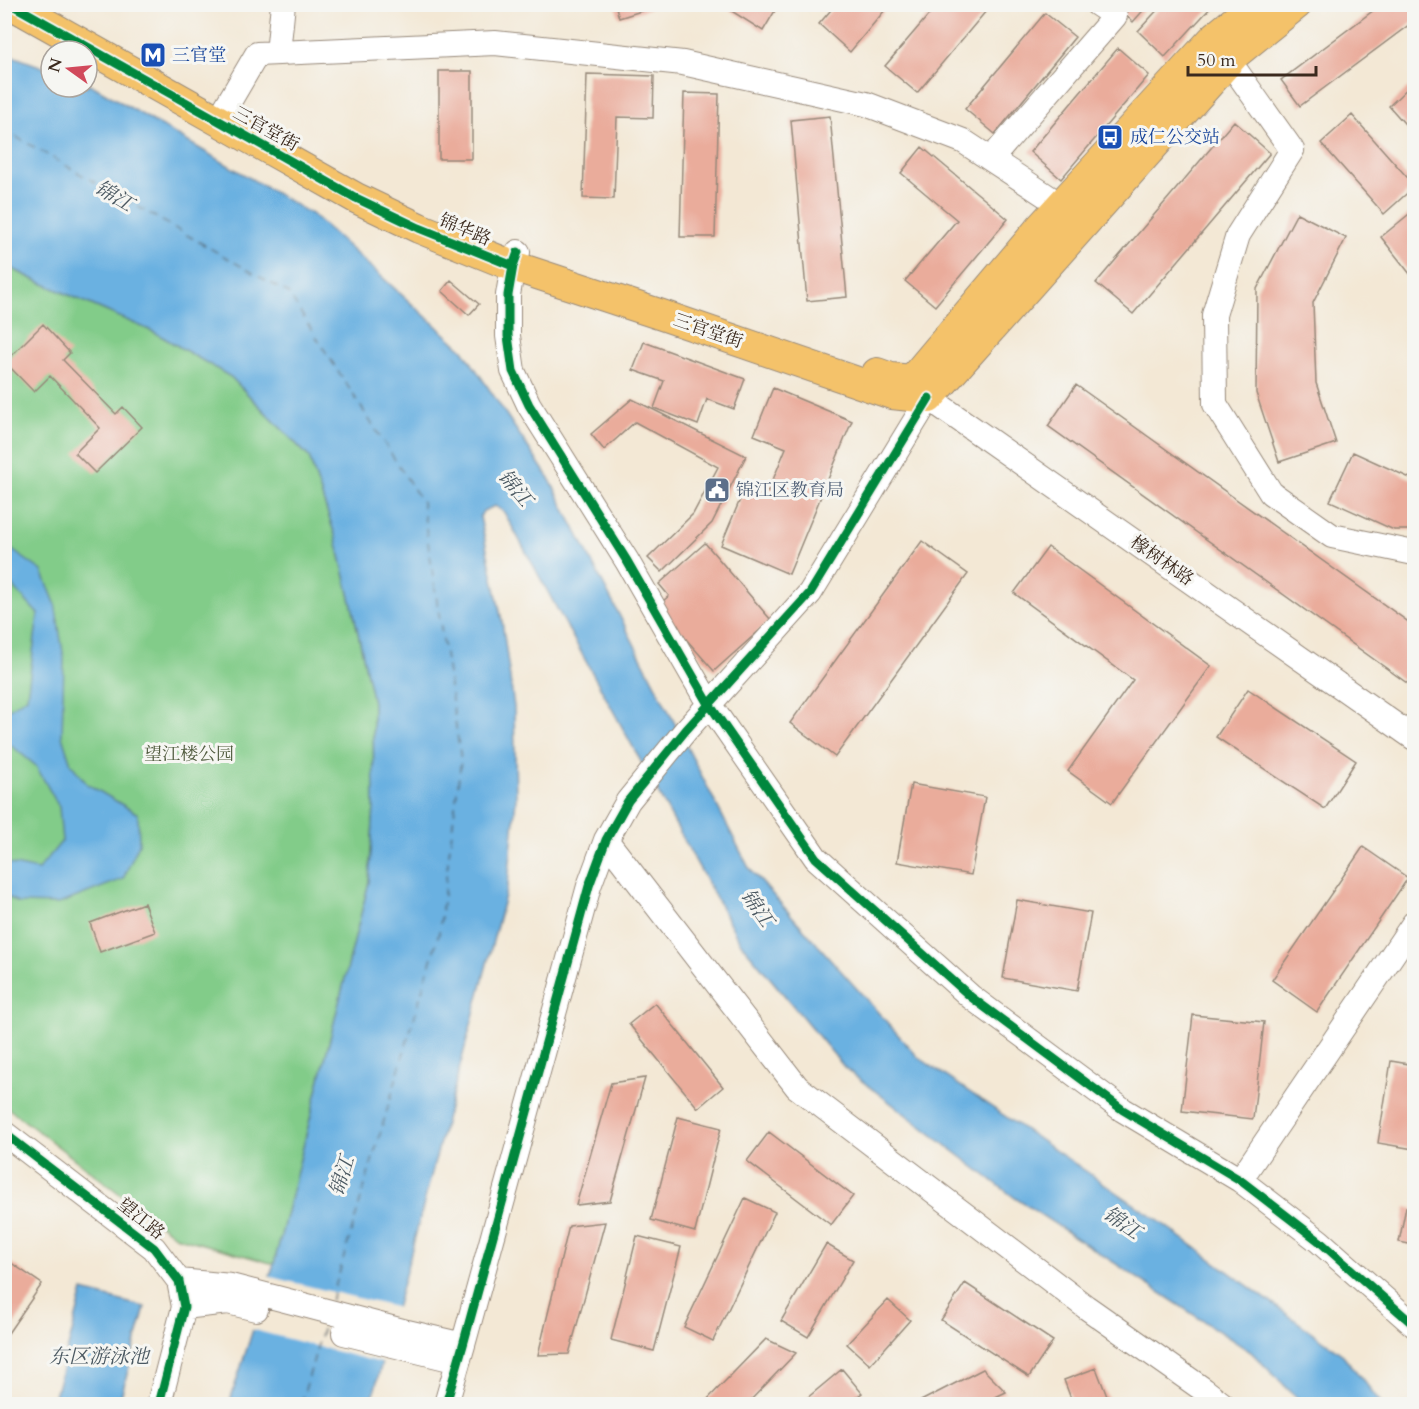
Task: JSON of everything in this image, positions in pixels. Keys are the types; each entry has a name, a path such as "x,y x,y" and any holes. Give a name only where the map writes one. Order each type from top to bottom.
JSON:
{"main road":[{"name":"三官堂街","path":"11,4 356,198 419,228 516,259"},
{"name":"锦华路","path":"50,4 226,106 516,259 920,389"},
{"path":"920,389 1041,227 1215,37 1255,4"},
{"path":"920,389 1235,54 1298,4"}],"street":[{"path":"278,53 283,4"},
{"path":"991,159 1115,16 1097,4"},
{"path":"226,106 257,54 495,43 683,63 866,104 963,141 1062,206"},
{"path":"1229,62 1292,150 1238,235 1214,315 1215,404 1271,493 1332,536 1414,553"},
{"path":"516,259 508,295 508,336 513,371 530,405 627,561 709,704 816,858 971,997 1123,1110 1240,1180 1319,1241 1414,1325"},
{"path":"446,1404 589,886 606,840 628,801 686,729 810,593 920,389"},
{"name":"橡树林路","path":"920,389 1414,738"},
{"path":"606,840 796,1087 1208,1400"},
{"path":"1240,1180 1414,923"},
{"name":"望江路","path":"4,1133 154,1248 179,1281 184,1307 159,1404"},
{"path":"179,1281 461,1353"},
{"path":"184,1307 229,1294"}],"green space":[{"name":"望江楼公园","path":"4,265 154,332 231,377 309,457 335,535 373,702 374,807 369,882 274,1264 175,1236 5,1106"}],"water":[{"name":"锦江","path":"4,53 39,66 39,99 99,99 99,89 313,215 463,350 550,480 749,868 918,1057 1156,1219 1343,1355 1382,1404 1303,1404 1251,1352 1015,1198 845,1068 740,942 504,512 495,506 483,511 480,517 502,621 514,707 516,799 508,884 371,1404 229,1404 274,1264 369,882 374,807 373,702 335,535 309,457 231,377 154,332 5,265"},
{"path":"5,545 42,571 55,603 64,659 62,736 71,764 87,784 138,814 139,844 123,879 59,904 18,903 5,895 5,863 38,870 62,841 59,807 36,766 12,746 5,746 5,712 27,697 38,614 5,578"},
{"name":"东区游泳池","path":"83,1291 145,1307 119,1404 53,1404"}],"pier":[{"path":"267,1276 399,1308 385,1364 250,1329"}],"building":[{"path":"615,4 653,4 654,7 619,18"},
{"path":"734,4 779,4 763,31 730,10"},
{"path":"836,4 890,4 850,52 819,24"},
{"path":"938,4 992,4 917,93 885,66"},
{"path":"1114,4 1149,4 1133,22"},
{"path":"1163,4 1214,4 1165,57 1138,31"},
{"path":"1382,4 1414,4 1414,21 1300,106 1281,80"},
{"path":"1045,13 1075,37 995,134 965,109"},
{"path":"1118,48 1149,75 1061,179 1030,152"},
{"path":"439,71 472,71 472,159 439,159"},
{"path":"587,74 654,76 653,118 617,117 614,199 583,198"},
{"path":"1414,82 1414,129 1412,132 1389,106"},
{"path":"684,93 719,94 715,237 680,237"},
{"path":"1352,115 1414,185 1384,214 1321,143"},
{"path":"830,116 847,297 807,301 791,120"},
{"path":"1234,121 1270,153 1133,314 1096,283"},
{"path":"922,147 1008,219 935,306 905,281 957,220 901,173"},
{"path":"1414,210 1414,279 1381,237"},
{"path":"1297,213 1346,238 1313,303 1316,383 1336,443 1279,462 1256,393 1257,289"},
{"path":"451,280 479,304 469,315 442,291"},
{"path":"43,324 70,353 63,360 116,414 123,407 142,427 95,473 75,453 100,428 50,376 34,392 5,362"},
{"path":"644,342 745,379 734,409 707,399 698,425 654,408 664,381 633,370"},
{"path":"1076,385 1414,626 1414,688 1048,426"},
{"path":"773,388 852,421 789,574 721,545 747,483 768,492 786,448 754,435"},
{"name":"锦江区教育局","path":"632,399 746,456 712,523 662,572 648,558 693,514 718,467 635,422 604,450 591,434"},
{"path":"1353,452 1414,479 1414,530 1394,530 1330,501"},
{"path":"922,541 968,574 835,757 790,723"},
{"path":"705,543 771,620 714,671 657,606 669,596 659,584"},
{"path":"1048,547 1211,666 1112,803 1068,771 1133,680 1014,593"},
{"path":"1248,689 1356,761 1325,809 1216,737"},
{"path":"911,784 985,797 971,875 897,862"},
{"path":"1363,847 1408,878 1317,1012 1272,980"},
{"path":"1017,900 1091,913 1077,991 1003,978"},
{"path":"144,903 155,932 100,952 90,923"},
{"path":"655,1003 723,1087 698,1108 629,1024"},
{"path":"1193,1015 1264,1022 1253,1119 1182,1111"},
{"path":"1391,1061 1414,1065 1414,1149 1378,1143"},
{"path":"645,1078 610,1201 576,1205 611,1083"},
{"path":"678,1117 721,1128 695,1232 651,1220"},
{"path":"769,1132 853,1196 831,1225 747,1161"},
{"path":"745,1198 775,1212 713,1341 684,1327"},
{"path":"1406,1207 1414,1209 1414,1245 1399,1242"},
{"path":"605,1222 569,1354 538,1355 569,1226"},
{"path":"637,1236 681,1247 654,1351 611,1340"},
{"path":"826,1244 853,1260 808,1337 781,1321"},
{"path":"4,1258 42,1284 4,1339"},
{"path":"965,1283 1053,1341 1029,1377 941,1320"},
{"path":"888,1300 910,1320 870,1365 847,1344"},
{"path":"766,1339 796,1353 747,1404 703,1404"},
{"path":"1096,1368 1110,1404 1073,1404 1064,1380"},
{"path":"842,1369 862,1393 847,1404 800,1404"},
{"path":"983,1369 1006,1392 981,1404 915,1404"}],"ferry route":[{"path":"4,130 288,293 422,502 461,760 439,933 331,1301"},
{"path":"301,1404 324,1323"}],"cycle path":[{"path":"11,4 356,198 419,228 513,266"},
{"path":"518,252 508,295 508,336 513,371 529,405 627,561 709,704 816,858 971,997 1123,1110 1240,1180 1319,1241 1414,1325"},
{"path":"446,1404 589,886 606,840 628,801 686,730 810,593 929,398"},
{"path":"4,1133 154,1248 179,1281 184,1307 159,1404"}],"place":[{"name":"三官堂","path":"153,55"},
{"name":"成仁公交站","path":"1110,137"},
{"name":"锦江区教育局","path":"717,490"}]}
